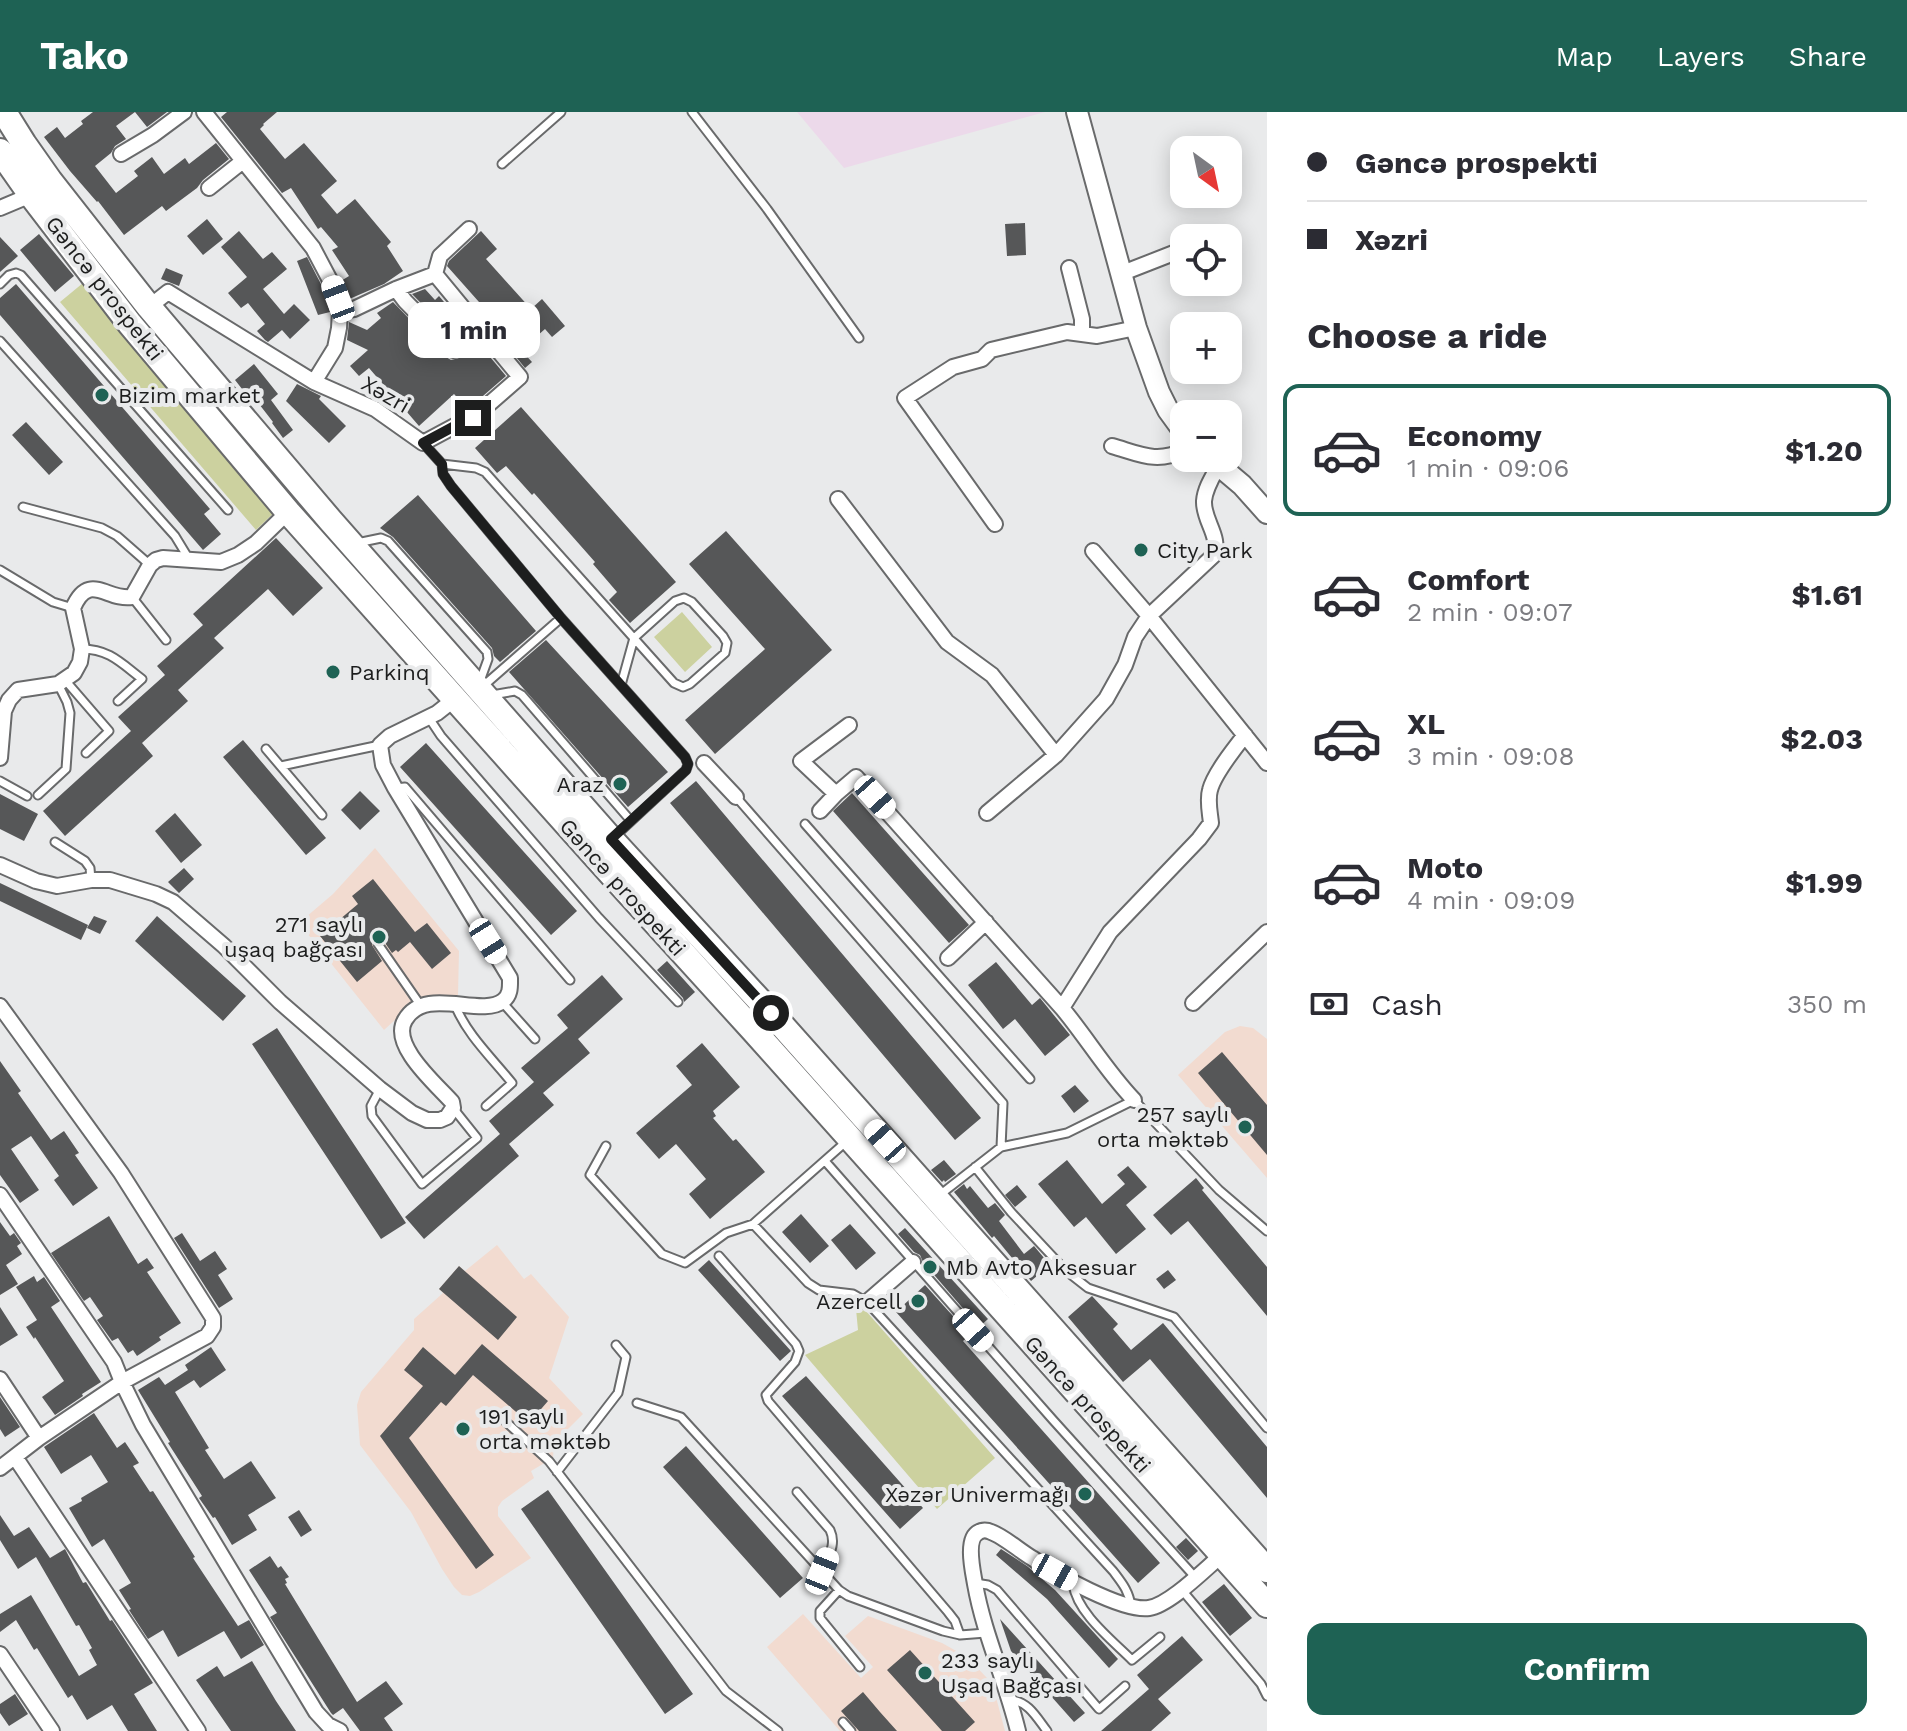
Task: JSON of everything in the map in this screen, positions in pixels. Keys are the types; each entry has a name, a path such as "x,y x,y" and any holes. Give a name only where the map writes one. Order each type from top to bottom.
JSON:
{"main road":[{"name":"Gəncə prospekti","path":"4,112 50,181 149,307 288,512 475,693 611,839 622,868 771,1013 1267,1570"},
{"path":"1077,112 1136,328 1159,392 1170,413"},
{"name":"Gəncə prospekti","path":"0,151 130,324 204,391 351,544 849,1139 1267,1605"},
{"path":"1226,472 1267,513"}],"street":[{"path":"121,154 184,112"},
{"path":"204,112 313,248 332,284 340,311 335,348 314,382"},
{"path":"209,188 243,161"},
{"path":"0,208 31,195"},
{"path":"340,311 354,309 435,274 440,256 469,229"},
{"path":"1120,274 1170,254"},
{"path":"1069,268 1082,319 1082,333"},
{"name":"Xəzri","path":"149,307 168,292 314,382 375,409 423,443 473,418 520,377 435,274"},
{"path":"396,289 453,350"},
{"path":"995,524 905,398 953,367 982,359 991,350 1067,332 1097,336 1136,328"},
{"path":"1112,446 1154,458 1170,457"},
{"path":"987,813 1056,755 1106,699 1125,665 1135,637 1149,616 1213,556 1216,542 1204,503 1211,472"},
{"path":"838,499 947,642 992,675 1056,755"},
{"path":"0,758 2,710 9,700 18,690 61,682 74,673 80,662 82,649 73,608 80,594 88,589 132,597 150,565 163,558 221,562 256,543 288,512"},
{"path":"1093,551 1267,763"},
{"path":"0,865 36,881 57,886 110,880 173,902 224,946 280,1002 380,1089 412,1113 427,1120 440,1120 447,1117 453,1108 452,1102 404,1044 401,1031 403,1022 421,1006 454,1003 486,1006 502,1002 510,988 510,978 395,788 383,765 380,745 390,736 475,693"},
{"path":"836,794 801,761 849,725"},
{"path":"1062,1008 1110,932 1211,823 1210,790 1245,735"},
{"path":"704,763 736,797"},
{"path":"820,811 856,777 1062,1008 1134,1100"},
{"path":"948,958 986,922"},
{"path":"1193,1003 1267,932"},
{"path":"0,1006 121,1173 213,1318 213,1327 207,1336 122,1382 0,1468"},
{"path":"0,1195 114,1362 143,1425 316,1712 328,1725 340,1731"},
{"path":"867,1302 913,1262"},
{"path":"0,1379 39,1438"},
{"path":"15,1457 198,1731"},
{"path":"1018,1731 1011,1700 986,1633 975,1583 971,1541 975,1535 980,1531 992,1532 1073,1582 1143,1609 1161,1605 1223,1554"},
{"path":"0,1654 52,1731"}],"lane":[{"path":"502,164 561,112"},
{"path":"692,112 767,209 859,338"},
{"path":"0,284 9,275 21,275 228,510"},
{"path":"0,341 175,536 189,559"},
{"path":"423,443 442,464 443,474 451,486 561,618 685,757 688,764 686,770 611,839"},
{"path":"442,464 485,472 634,638 674,683 683,687 690,684 725,653 727,643 692,602 684,598 675,601 634,638 621,685"},
{"path":"23,507 102,528 117,536 150,565"},
{"path":"0,570 53,602 73,608"},
{"path":"132,597 166,640"},
{"path":"475,693 561,618"},
{"path":"82,649 98,649 142,679 118,701"},
{"path":"61,682 109,731 86,753"},
{"path":"38,795 66,769 70,713 61,682"},
{"path":"475,693 515,691 522,695 631,821"},
{"path":"429,718 441,736 599,918 678,1002"},
{"path":"281,766 380,745"},
{"path":"266,749 322,815"},
{"path":"0,781 27,796"},
{"path":"395,788 405,787 570,980"},
{"path":"736,797 1003,1103 1001,1147"},
{"path":"805,824 1030,1079"},
{"path":"55,842 85,861 90,868 91,880"},
{"path":"378,944 421,1006"},
{"path":"502,1002 535,1039"},
{"path":"454,1003 471,1034 512,1083 486,1106"},
{"path":"380,1089 371,1106 372,1116 422,1184 477,1138 453,1108"},
{"path":"936,1198 1001,1147 1067,1133 1134,1100 1219,1190 1267,1231"},
{"path":"606,1146 590,1175 662,1254 685,1263 726,1233 753,1224 849,1139"},
{"path":"825,1161 1195,1577"},
{"path":"975,1167 1054,1259 1088,1288 1174,1317 1267,1428"},
{"path":"753,1224 808,1283 819,1290 853,1294 867,1302 1113,1571 1126,1587 1131,1606"},
{"path":"719,1256 799,1351 795,1362 766,1395 768,1401 948,1612 960,1635"},
{"path":"557,1472 618,1393 626,1357 616,1345"},
{"path":"637,1403 681,1417 839,1590 848,1596 960,1635 986,1633"},
{"path":"505,1421 549,1461 726,1691 778,1731"},
{"path":"797,1492 833,1537 834,1543 822,1571"},
{"path":"1073,1582 1081,1607 1132,1660 1160,1637"},
{"path":"975,1583 997,1590 1099,1709 1125,1686"},
{"path":"1181,1589 1261,1684 1267,1696"},
{"path":"839,1590 820,1611 820,1618 860,1667"},
{"path":"1011,1700 1019,1701 1030,1710 1047,1731"},
{"path":"843,1722 851,1731"}],"shaded area":[{"path":"797,112 1045,112 844,168"},
{"name":"271 saylı uşaq bağçası","path":"375,848 459,951 458,995 436,995 417,1000 384,1030 299,923 333,894"},
{"name":"257 saylı orta məktəb","path":"1240,1026 1253,1028 1267,1039 1267,1178 1178,1075 1225,1032"},
{"name":"191 saylı orta məktəb","path":"497,1245 524,1279 531,1274 569,1317 549,1378 583,1414 554,1443 553,1458 531,1471 534,1478 498,1507 498,1516 531,1558 470,1596 462,1595 454,1587 411,1512 360,1445 357,1405 361,1392 414,1330 414,1319 443,1293 439,1289 459,1266 465,1271"},
{"name":"233 saylı Uşaq Bağçası","path":"803,1614 861,1678 873,1667 845,1636 868,1616 942,1643 967,1657 987,1678 1005,1731 840,1731 767,1647"}],"green space":[{"path":"83,283 277,510 256,530 60,302"},
{"path":"682,612 712,647 685,672 654,637"},
{"path":"856,1309 866,1311 995,1458 937,1509 805,1355 858,1330"}],"building":[{"path":"93,112 135,112 116,126 126,139 95,166 116,193 138,176 134,171 152,157 164,174 185,158 189,164 216,143 229,159 166,211 162,206 124,235 44,137 57,127 65,138"},
{"path":"135,112 167,112 147,127"},
{"path":"227,112 277,112 260,129 285,159 304,143 337,181 321,195 337,214 355,199 391,242 387,246 403,271 384,284 347,300 341,281 349,276 332,250 338,247 321,227 318,229 291,188 282,193 221,117"},
{"path":"207,219 223,239 203,255 187,236"},
{"path":"1025,223 1026,255 1007,256 1005,224"},
{"path":"239,231 263,259 272,252 287,269 263,289 284,314 294,304 310,320 290,339 282,330 268,342 265,340 257,331 265,324 248,303 241,308 228,293 247,277 221,247"},
{"path":"481,231 497,249 486,259 531,309 542,299 565,326 552,337 545,329 521,350 532,362 525,368 490,325 495,320 447,266"},
{"path":"39,234 74,276 55,292 20,250"},
{"path":"0,237 18,256 0,272"},
{"path":"307,257 323,288 330,312 318,315 297,261"},
{"path":"166,268 183,275 179,286 161,279"},
{"path":"16,284 210,509 204,514 221,534 203,550 0,315 0,298"},
{"path":"425,289 435,300 439,296 506,376 468,409 454,394 419,426 369,368 359,376 350,366 368,350 347,340 349,322 367,330 381,318 377,313 393,302 446,357 451,360 459,358 463,352 461,344 412,294"},
{"path":"254,364 278,394 271,400 293,430 283,438 249,391 246,394 235,380"},
{"path":"297,384 321,396 319,399 346,426 329,443 286,401"},
{"path":"521,407 676,582 630,623 609,600 617,592 593,564 595,562 534,493 532,495 506,466 497,473 475,448"},
{"path":"26,422 63,462 49,475 12,435"},
{"path":"418,495 536,631 500,662 492,648 393,537 380,528"},
{"path":"726,531 832,650 715,754 685,720 765,649 689,564"},
{"path":"276,538 323,588 293,616 268,589 214,638 224,648 178,690 188,701 142,743 153,756 65,836 43,811 131,731 118,717 165,675 157,666 203,625 193,614"},
{"path":"546,640 668,772 628,807 509,672"},
{"path":"243,740 326,838 306,855 223,757"},
{"path":"426,743 577,911 551,935 400,767"},
{"path":"696,781 981,1118 955,1140 670,803"},
{"path":"360,791 380,811 360,830 341,810"},
{"path":"852,793 969,925 949,943 833,811"},
{"path":"0,794 38,814 24,841 0,829"},
{"path":"175,813 202,845 181,863 155,831"},
{"path":"184,868 194,879 179,893 168,882"},
{"path":"373,879 415,932 427,923 451,953 432,969 410,942 392,953 383,940 377,938 372,945 382,961 357,982 320,936 358,904 352,896"},
{"path":"0,883 88,925 81,940 0,901"},
{"path":"94,916 107,921 100,934 87,928"},
{"path":"157,916 246,996 223,1021 135,941"},
{"path":"667,961 695,992 684,1002 657,970"},
{"path":"996,962 1032,1005 1040,998 1070,1035 1045,1056 1015,1019 1003,1029 968,985"},
{"path":"602,975 623,999 578,1039 590,1053 543,1093 554,1105 509,1144 519,1156 424,1239 405,1217 500,1134 489,1121 534,1082 521,1068 568,1028 557,1015"},
{"path":"277,1028 406,1223 381,1239 252,1044"},
{"path":"702,1043 740,1087 713,1111 716,1116 713,1118 765,1172 710,1219 689,1194 706,1179 676,1144 659,1159 636,1133 692,1085 676,1066"},
{"path":"1222,1052 1267,1105 1267,1155 1198,1073"},
{"path":"0,1061 51,1140 64,1131 79,1153 75,1155 98,1188 73,1206 54,1180 59,1176 31,1136 11,1149 39,1190 20,1203 0,1175"},
{"path":"1075,1085 1089,1101 1074,1113 1061,1096"},
{"path":"944,1160 956,1174 942,1182 931,1170"},
{"path":"1067,1160 1102,1204 1125,1184 1117,1175 1128,1166 1147,1187 1126,1205 1146,1229 1116,1254 1086,1217 1074,1227 1038,1184"},
{"path":"1196,1178 1204,1188 1202,1190 1267,1267 1267,1316 1188,1221 1171,1235 1153,1215"},
{"path":"964,1184 967,1189 970,1186 988,1208 995,1203 1005,1215 999,1221 1024,1254 1034,1246 1050,1265 1031,1281 954,1192"},
{"path":"1017,1185 1027,1197 1015,1207 1005,1195"},
{"path":"801,1214 829,1246 810,1263 782,1232"},
{"path":"109,1216 138,1264 147,1258 154,1268 147,1272 181,1323 137,1356 133,1350 128,1353 118,1338 112,1341 97,1320 103,1316 90,1297 84,1301 51,1253"},
{"path":"0,1222 10,1236 14,1233 21,1243 17,1246 22,1254 6,1265 18,1284 0,1295"},
{"path":"850,1224 876,1253 856,1270 831,1240"},
{"path":"905,1228 988,1319 979,1327 920,1255 898,1234"},
{"path":"182,1233 200,1261 215,1251 227,1269 218,1275 233,1299 219,1308 174,1238"},
{"path":"709,1260 791,1351 780,1361 698,1270"},
{"path":"459,1266 517,1317 498,1340 439,1289"},
{"path":"1168,1270 1176,1280 1164,1289 1156,1279"},
{"path":"34,1276 37,1282 44,1277 60,1301 51,1307 101,1382 55,1415 42,1397 64,1381 26,1327 37,1320 16,1287"},
{"path":"925,1285 970,1335 963,1341 1160,1563 1138,1583 896,1312"},
{"path":"1092,1296 1118,1324 1113,1329 1131,1350 1163,1323 1267,1447 1267,1498 1150,1359 1123,1382 1068,1317"},
{"path":"0,1307 18,1335 0,1346"},
{"path":"482,1344 548,1401 529,1423 473,1375 446,1406 441,1402 409,1438 494,1555 476,1569 380,1436 423,1386 404,1370 423,1347 455,1375"},
{"path":"211,1347 226,1370 200,1388 194,1380 175,1392 224,1479 251,1461 276,1498 248,1515 257,1530 232,1545 199,1498 202,1496 138,1390 159,1377 165,1385 188,1370 185,1365"},
{"path":"806,1376 923,1508 900,1529 782,1396"},
{"path":"0,1397 20,1427 5,1437 0,1429"},
{"path":"94,1413 117,1448 125,1442 139,1463 133,1466 150,1492 153,1491 238,1626 249,1620 264,1645 241,1659 224,1631 178,1657 163,1630 148,1639 119,1590 131,1583 104,1539 92,1547 69,1508 108,1482 91,1455 61,1474 44,1447"},
{"path":"686,1446 803,1578 780,1598 663,1467"},
{"path":"548,1490 693,1694 665,1714 521,1509"},
{"path":"299,1510 312,1530 301,1537 288,1517"},
{"path":"0,1515 14,1536 29,1527 50,1558 65,1549 83,1583 86,1582 153,1683 134,1694 157,1731 128,1731 112,1705 87,1720 72,1695 68,1698 16,1620 0,1632 0,1614 31,1595 79,1676 97,1665 89,1650 92,1648 36,1557 18,1569 0,1540"},
{"path":"1186,1538 1198,1551 1188,1560 1176,1547"},
{"path":"1001,1549 1055,1590 1118,1659 1109,1668 1047,1599 996,1555"},
{"path":"270,1556 289,1577 285,1579 285,1584 357,1702 386,1681 403,1704 384,1718 393,1731 360,1731 343,1708 333,1715 331,1713 270,1617 277,1613 249,1570"},
{"path":"1224,1584 1252,1618 1230,1636 1202,1602"},
{"path":"1000,1619 1085,1713 1074,1722 1011,1651"},
{"path":"1182,1636 1203,1660 1158,1699 1171,1713 1151,1731 1101,1731 1149,1689 1137,1675"},
{"path":"910,1650 975,1722 965,1731 942,1731 887,1670"},
{"path":"252,1661 296,1731 231,1731 196,1680 217,1666 224,1677"},
{"path":"863,1692 897,1731 859,1731 841,1711"},
{"path":"15,1694 28,1714 9,1726 0,1713 0,1704"}],"place":[{"name":"Bizim market","path":"102,395"},
{"name":"City Park","path":"1141,550"},
{"name":"Parkinq","path":"333,672"},
{"name":"Araz","path":"620,784"},
{"name":"271 saylı uşaq bağçası","path":"379,937"},
{"name":"257 saylı orta məktəb","path":"1245,1127"},
{"name":"Mb Avto Aksesuar","path":"930,1267"},
{"name":"Azercell","path":"918,1301"},
{"name":"191 saylı orta məktəb","path":"463,1429"},
{"name":"Xəzər Univermağı","path":"1085,1494"},
{"name":"233 saylı Uşaq Bağçası","path":"925,1673"}],"route":[{"path":"473,418 423,443 442,464 443,474 451,486 688,764 686,770 611,839 771,1013"}]}
